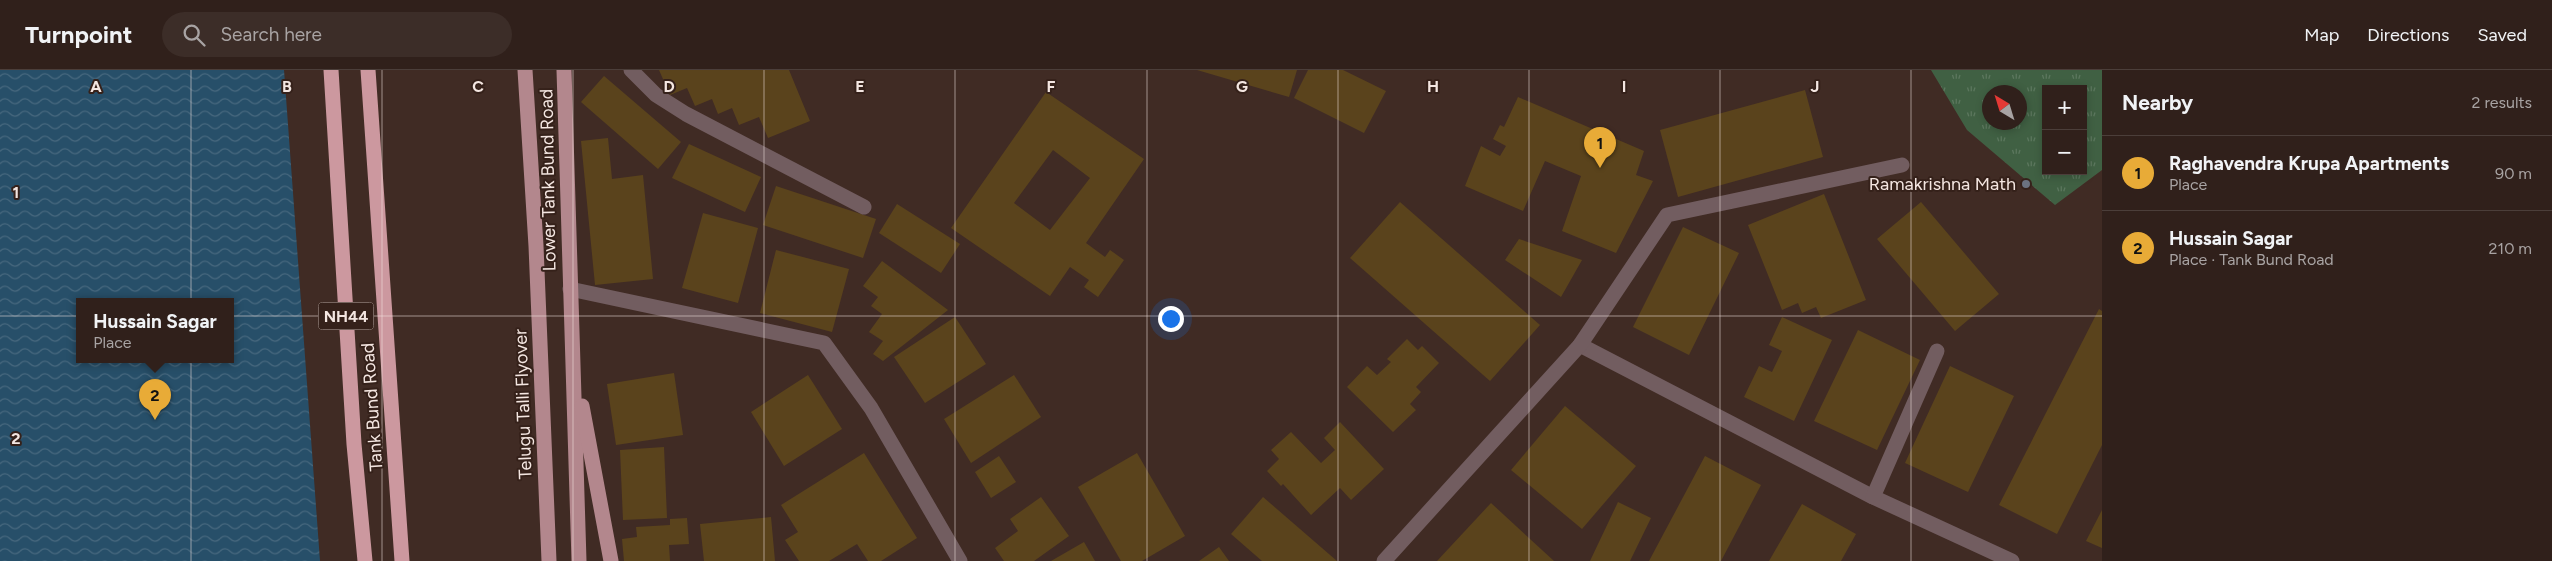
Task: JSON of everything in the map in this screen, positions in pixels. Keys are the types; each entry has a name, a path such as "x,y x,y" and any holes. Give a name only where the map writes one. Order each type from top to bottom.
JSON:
{"highway":[{"name":"NH44","path":"331,70 354,444 365,561"},
{"name":"Tank Bund Road","path":"368,70 402,561"}],"main road":[{"name":"Lower Tank Bund Road","path":"525,70 536,246"},
{"name":"Lower Tank Bund Road","path":"564,70 570,289"},
{"name":"Telugu Talli Flyover","path":"536,246 549,561"},
{"path":"570,289 579,561"},
{"path":"573,360 611,561"}],"street":[{"path":"631,70 656,95 686,114 864,207"},
{"path":"1384,561 1580,345 1667,215 1902,165"},
{"path":"570,289 824,343 871,408 960,561"},
{"path":"1580,345 1873,497 2012,561"},
{"path":"1873,497 1937,351"}],"green space":[{"path":"1931,70 2102,70 2102,170 2055,205 1967,130"}],"water":[{"path":"0,70 284,70 320,561 0,561"}],"building":[{"path":"659,70 789,70 810,121 768,138 759,117 739,125 732,108 718,114 712,99 695,106 687,88 670,95"},
{"path":"1197,70 1297,70 1289,97"},
{"path":"1308,70 1343,70 1386,91 1364,133 1294,98"},
{"path":"604,76 681,142 658,169 581,102"},
{"path":"1805,90 1823,157 1678,197 1660,130"},
{"path":"1046,92 1144,159 1086,243 1105,257 1110,250 1124,260 1098,297 1084,287 1089,280 1070,267 1050,296 951,228","holes":["1053,150 1090,178 1050,230 1014,203"]},
{"path":"1518,97 1644,151 1636,175 1653,181 1616,253 1562,231 1581,176 1545,161 1523,211 1465,186 1481,146 1500,156 1506,146 1493,139 1500,125 1504,127"},
{"path":"608,138 612,179 643,175 653,279 595,285 581,141"},
{"path":"689,144 761,177 745,212 672,178"},
{"path":"776,186 876,219 863,258 763,225"},
{"path":"1824,194 1866,300 1821,318 1816,307 1802,313 1798,303 1782,310 1748,225"},
{"path":"1400,202 1540,325 1490,381 1350,258"},
{"path":"1921,202 1999,294 1955,331 1877,239"},
{"path":"897,204 960,244 941,273 879,233"},
{"path":"703,213 758,228 738,303 682,288"},
{"path":"1683,227 1739,253 1689,355 1633,327"},
{"path":"1519,239 1582,260 1561,297 1505,260"},
{"path":"776,250 849,269 832,332 760,313"},
{"path":"882,261 948,310 883,361 873,354 883,341 869,332 882,314 871,306 878,297 863,286"},
{"path":"2099,309 2102,311 2102,445 2057,534 1999,505"},
{"path":"955,317 986,364 925,403 894,357"},
{"path":"1782,317 1832,340 1794,421 1744,397 1759,366 1772,372 1782,351 1769,345"},
{"path":"1858,330 1920,360 1877,450 1814,421"},
{"path":"1407,339 1418,350 1422,346 1439,363 1416,387 1421,392 1410,404 1416,410 1393,432 1347,387 1367,366 1377,375 1391,362 1387,359"},
{"path":"1950,366 2014,396 1968,492 1905,463"},
{"path":"674,373 683,435 616,445 607,384"},
{"path":"808,375 842,429 784,466 751,412"},
{"path":"1014,375 1041,417 971,463 944,419"},
{"path":"1565,406 1636,466 1582,529 1511,470"},
{"path":"1340,422 1384,469 1351,500 1340,488 1311,515 1283,484 1281,486 1267,471 1279,459 1271,450 1291,432 1321,463 1335,450 1324,438"},
{"path":"664,447 667,518 623,520 620,450"},
{"path":"864,453 917,538 881,561 868,561 857,544 829,561 799,561 785,540 798,532 781,505"},
{"path":"1137,453 1185,536 1142,561 1121,561 1078,487"},
{"path":"999,456 1016,482 991,498 975,472"},
{"path":"1705,456 1761,485 1721,561 1649,561"},
{"path":"1041,497 1069,536 1034,561 1004,561 995,548 1018,531 1010,519"},
{"path":"1263,497 1337,561 1262,561 1231,534"},
{"path":"1618,502 1651,518 1630,561 1590,561"},
{"path":"1491,503 1554,561 1437,561"},
{"path":"1802,504 1856,534 1841,561 1769,561"},
{"path":"2102,510 2102,548 2086,541"},
{"path":"771,517 775,561 704,561 700,524"},
{"path":"687,518 689,544 669,545 670,561 624,561 622,539 637,537 636,527 670,525 670,519"},
{"path":"1084,542 1095,561 1051,561"},
{"path":"1219,547 1229,561 1199,561"}],"place":[{"name":"Raghavendra Krupa Apartments","path":"1600,168"},
{"name":"Ramakrishna Math","path":"2026,184"},
{"name":"Hussain Sagar","path":"155,420"}]}
